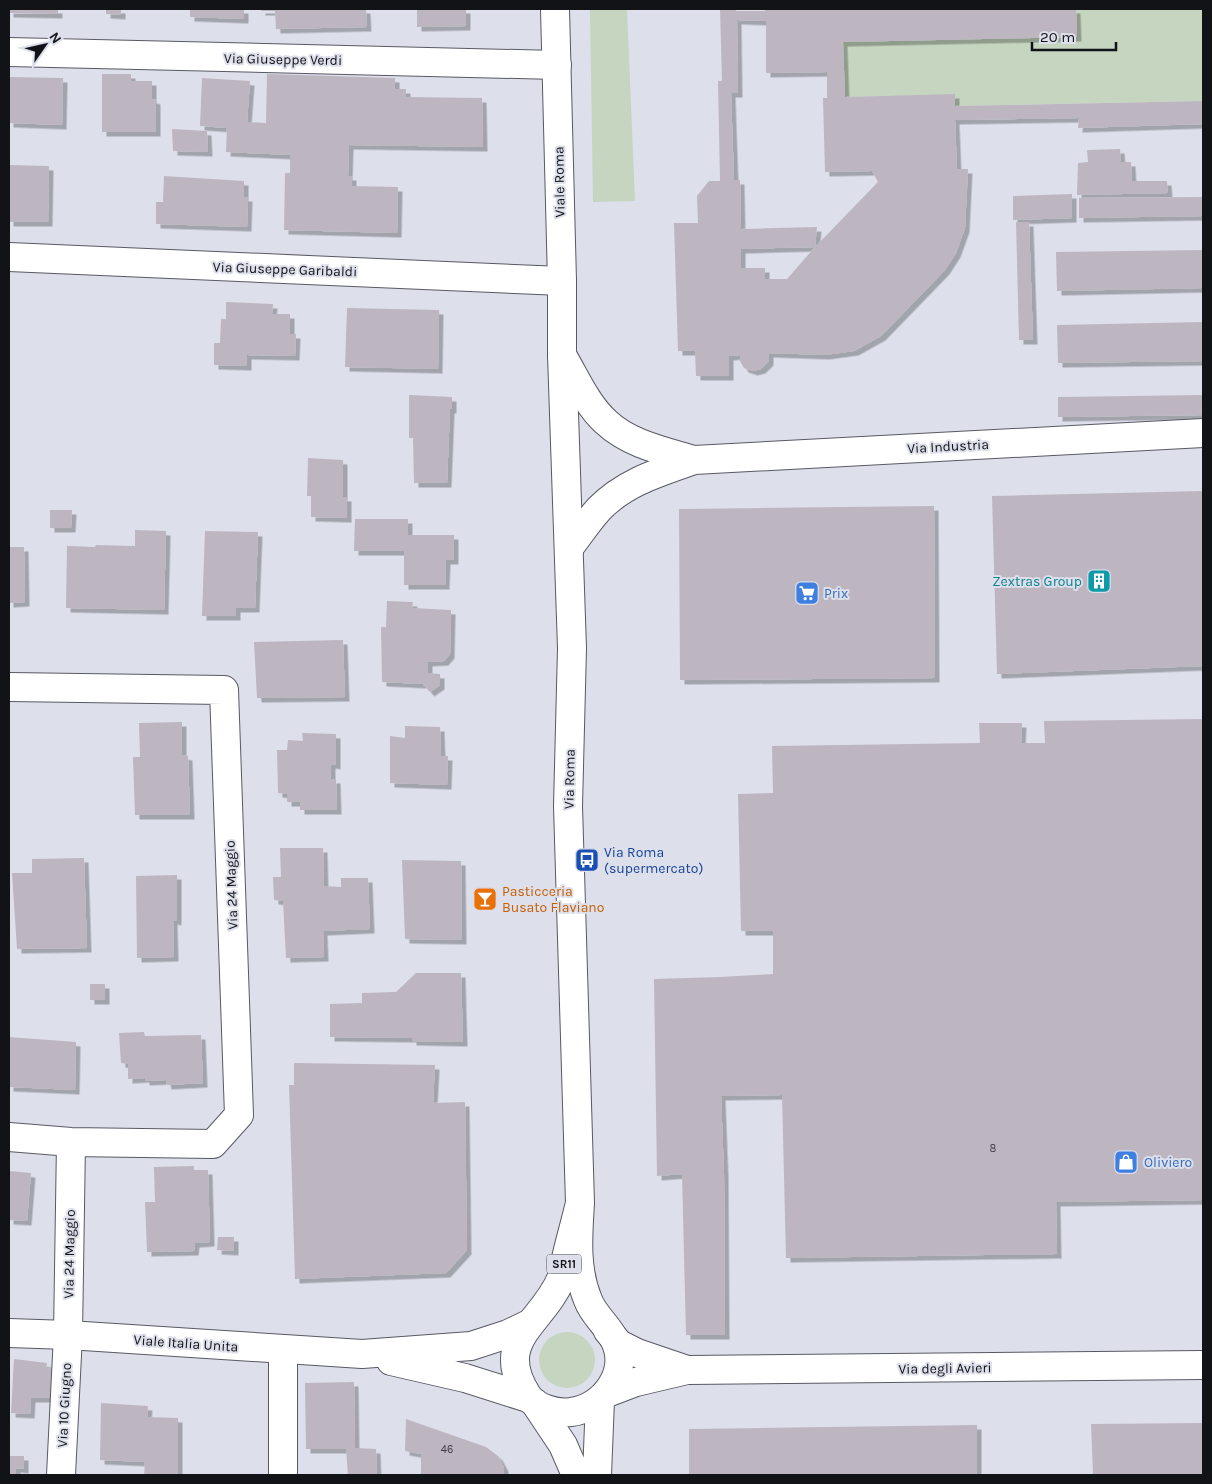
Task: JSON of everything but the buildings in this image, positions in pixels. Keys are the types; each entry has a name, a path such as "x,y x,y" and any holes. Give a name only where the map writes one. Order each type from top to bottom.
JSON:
{"street":[{"name":"Viale Roma","path":"555,9 562,355"},
{"name":"Via Giuseppe Verdi","path":"9,52 557,65"},
{"name":"Via Giuseppe Garibaldi","path":"9,257 562,281"},
{"name":"Via Industria","path":"562,355 594,409 606,423 639,442 694,460"},
{"name":"Via Roma","path":"562,355 572,648 568,806 580,1203 577,1245 588,1300 614,1338 618,1353 618,1369 614,1383 603,1397 597,1475"},
{"name":"Via Industria","path":"569,548 599,509 621,491 634,482 694,460 1203,432"},
{"name":"Via 24 Maggio","path":"9,687 224,690 239,1115 213,1144 71,1142 9,1137"},
{"name":"Via 24 Maggio","path":"68,1335 71,1142"},
{"name":"Via Roma","path":"576,1475 563,1445 516,1374 514,1358 524,1329 532,1322 561,1279 580,1203"},
{"path":"532,1322 548,1312 563,1308 579,1310 593,1316 606,1327"},
{"name":"Viale Italia Unita","path":"9,1333 68,1335 362,1354 472,1346 508,1334 532,1322"},
{"name":"Via degli Avieri","path":"606,1327 619,1344 637,1353 687,1370"},
{"name":"Via 10 Giugno","path":"61,1475 68,1335"},
{"path":"283,1349 283,1475"},
{"name":"Viale Italia Unita","path":"362,1354 464,1378 532,1400"},
{"name":"Via degli Avieri","path":"603,1397 636,1382 687,1370 1203,1365"},
{"path":"532,1400 549,1410 565,1413 580,1411 594,1405 603,1397"}],"green space":[{"path":"590,9 627,9 635,201 593,202"},
{"path":"1076,9 1203,9 1203,101 955,106 955,95 845,97 843,42 1077,37"},
{"path":"561,1332 573,1332 583,1336 591,1344 595,1360 591,1376 583,1384 573,1388 561,1388 551,1384 543,1376 539,1366 539,1354 543,1344 551,1336"}],"place":[{"name":"Zextras Group","path":"1099,581"},
{"name":"Prix","path":"807,593"},
{"name":"Via Roma (supermercato)","path":"587,860"},
{"name":"Pasticceria Busato Flaviano","path":"485,899"},
{"name":"Oliviero","path":"1126,1162"}]}
